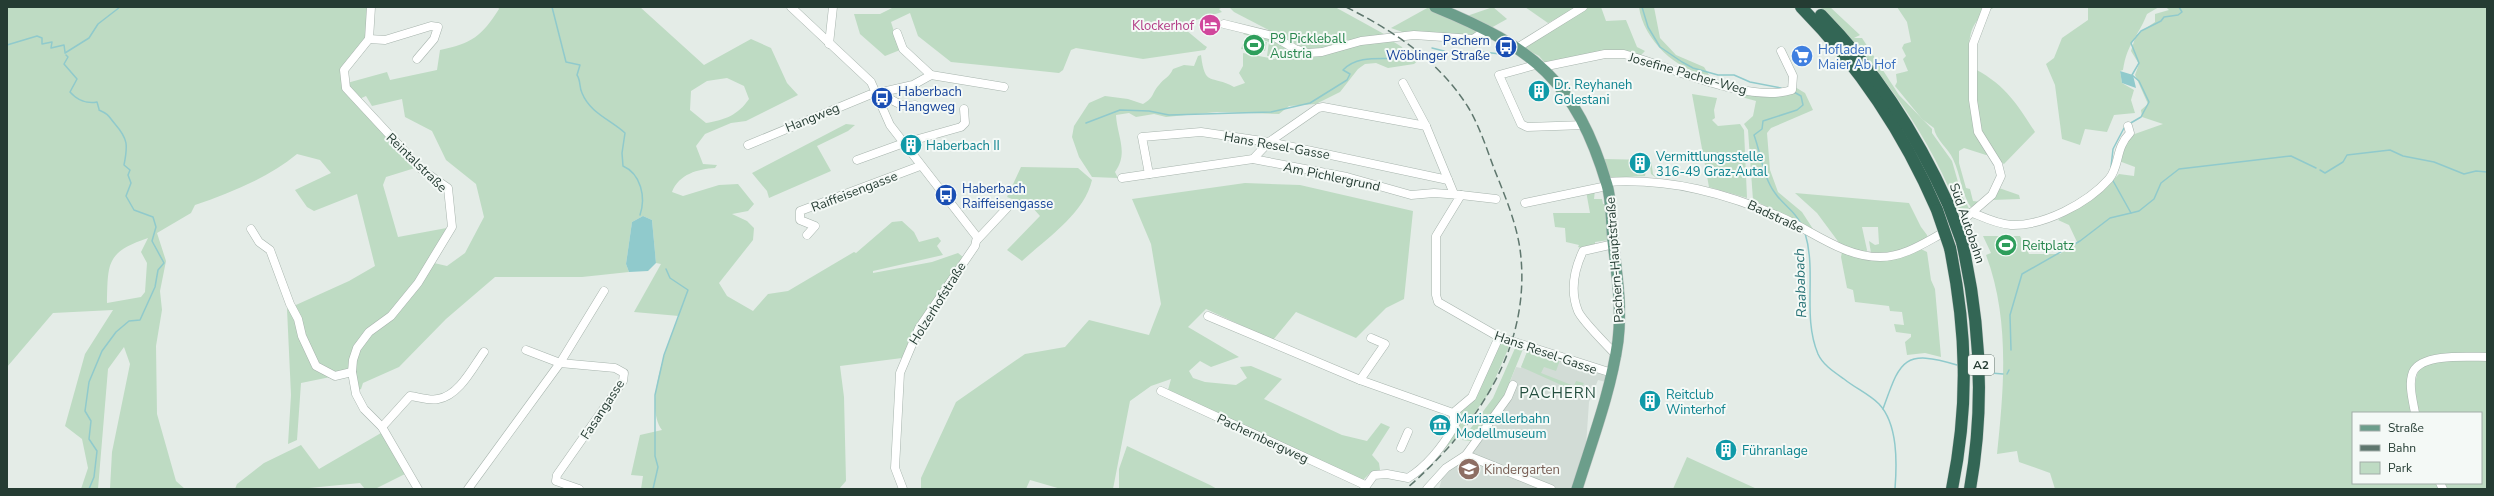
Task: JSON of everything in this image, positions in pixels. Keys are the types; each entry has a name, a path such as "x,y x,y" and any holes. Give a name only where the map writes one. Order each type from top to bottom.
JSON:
{"highway":[{"name":"Süd Autobahn","path":"1801,7 1826,31 1858,69 1886,109 1919,166 1937,210 1950,248 1957,280 1966,343 1966,401 1952,489"},
{"name":"Süd Autobahn","path":"1812,7 1836,30 1871,70 1896,106 1930,162 1962,242 1971,277 1981,348 1982,407 1970,489"}],"main road":[{"name":"Pachern-Hauptstraße","path":"1435,7 1517,48 1541,65 1567,94 1585,125 1607,184 1621,311 1617,356 1577,489"}],"street":[{"path":"371,7 369,39 384,40 431,26 438,27 434,38 417,59"},
{"path":"791,7 867,78 877,93 885,116 920,166 975,234 976,240"},
{"path":"829,44 832,39 830,17 833,7"},
{"path":"1517,48 1583,7"},
{"path":"1962,221 1992,195 2001,176 1998,164 1978,132 1973,100 1973,44 1987,7"},
{"path":"1224,24 1273,36 1295,49 1308,53 1322,52 1368,40 1414,35 1473,39 1485,31"},
{"path":"897,33 903,49 931,75 951,80 991,83 1004,87"},
{"name":"Reintalstraße","path":"369,39 344,70 346,88 422,170 448,188 452,227 418,284 391,316 369,332 357,348 352,372 356,394 364,410 382,427 418,489"},
{"name":"Josefine Pacher-Weg","path":"1585,125 1525,130 1499,75 1541,65 1605,54 1624,54 1752,92 1780,95 1791,90 1793,76 1781,51"},
{"name":"Hangweg","path":"748,145 877,93 914,85 931,75"},
{"path":"1403,83 1426,126 1448,180 1458,194 1496,199"},
{"path":"877,93 885,95 901,106 907,108 915,105"},
{"path":"1253,159 1269,142 1318,108 1323,107 1426,126"},
{"path":"857,160 904,143 961,127 966,122 964,109"},
{"path":"1973,213 1988,222 2020,225 2044,222 2109,179 2113,173 2116,150 2130,133 2128,126"},
{"name":"Hans Resel-Gasse","path":"1148,174 1142,137 1201,132 1269,142 1448,180"},
{"name":"Am Pichlergrund","path":"1122,178 1253,159 1347,177 1411,195 1434,193 1458,194"},
{"name":"Raiffeisengasse","path":"807,235 815,226 800,220 800,211 920,166"},
{"name":"Badstraße","path":"1525,203 1607,184 1652,180 1701,187 1740,199 1849,250 1879,257 1905,253 1938,235"},
{"name":"Hans Resel-Gasse","path":"1458,194 1436,236 1436,298 1447,309 1499,337 1612,374"},
{"name":"Holzerhofstraße","path":"903,489 895,468 900,373 905,357 919,328 975,246 976,240 1007,208"},
{"path":"251,229 259,242 270,250 290,304 298,319 302,336 316,366 335,376 352,372"},
{"name":"Pachern-Hauptstraße","path":"1614,244 1583,251 1575,268 1573,279 1579,315 1617,356"},
{"path":"468,489 560,363 604,291"},
{"path":"1208,316 1360,380 1453,413 1472,397 1499,337"},
{"path":"1360,380 1385,344 1372,338"},
{"name":"Fasangasse","path":"526,350 560,363 615,368 624,372 624,381 557,475 556,480 579,489"},
{"path":"382,427 410,396 435,400 443,399 453,391 484,352"},
{"path":"2416,412 2412,391 2413,373 2420,364 2439,358 2487,357"},
{"path":"1427,489 1446,468 1466,455 1508,397 1514,385"},
{"name":"Pachernbergweg","path":"1161,391 1364,487 1374,475 1387,474 1408,478 1420,469 1442,446 1455,425 1453,413"},
{"path":"1401,448 1408,432"},
{"path":"1466,455 1551,489"}],"shaded area":[{"path":"1530,351 1603,374 1607,378 1606,382 1598,380 1589,402 1586,446 1572,489 1439,489 1445,467 1463,452 1504,396 1516,367 1521,368 1527,352"}],"green space":[{"path":"7,7 370,7 369,39 344,70 347,83 387,72 390,80 437,70 440,50 460,45 475,37 487,26 499,9 498,7 640,7 704,65 751,39 771,48 787,83 798,95 746,121 731,123 705,134 696,146 703,164 717,165 715,168 696,171 684,177 675,186 672,192 683,196 719,185 738,184 754,204 748,211 732,214 747,221 754,228 753,240 719,283 727,296 753,311 768,294 788,291 854,252 856,253 892,222 902,221 914,232 919,242 938,237 941,241 937,246 943,255 873,271 873,273 932,262 958,253 963,257 913,333 902,358 840,366 844,397 846,481 839,489 641,489 643,476 631,475 640,435 662,430 657,419 655,405 656,390 664,357 679,316 634,312 661,264 656,263 652,220 643,216 632,222 626,264 629,272 582,277 495,277 446,319 399,367 363,383 361,389 351,393 350,373 301,383 297,440 288,444 291,395 287,309 349,281 375,266 357,194 314,211 307,207 295,190 331,173 320,160 297,154 286,163 261,178 195,205 191,213 157,233 166,261 160,291 162,310 156,346 157,414 176,481 185,489 110,489 112,452 130,364 124,347 108,369 98,489 81,489 88,468 82,439 65,426 85,354 113,310 53,313 7,367","holes":["727,78 744,86 749,99 736,113 725,118 706,123 690,110 691,91 707,81","366,96 372,106 402,99 405,117 432,131 446,160 476,184 484,217 465,253 447,266 434,263 452,227 398,237 383,185 386,177 415,168 355,101","148,238 141,252 147,263 145,292 141,297 107,303 109,269 112,261 124,248"]},
{"path":"894,7 1223,7 1219,9 1222,12 1180,25 1207,47 1205,50 1143,59 1076,48 1071,50 1063,70 1059,73 951,62 918,36 910,13 891,22 900,50 885,56 860,34 854,14 880,14"},
{"path":"1229,7 1335,7 1384,34 1382,37 1311,52 1234,12"},
{"path":"1429,7 1481,31 1469,37 1408,34 1391,28"},
{"path":"1493,7 1507,19 1489,29 1464,17"},
{"path":"1525,7 1578,7 1548,23"},
{"path":"1585,7 1601,7 1606,21 1626,20 1637,47 1645,51 1640,56 1628,53 1546,64 1539,56 1523,48"},
{"path":"1639,7 1654,7 1660,38 1676,55 1704,67 1709,75 1697,73 1685,68 1664,52 1654,42 1647,31"},
{"path":"1820,7 1830,7 1860,35 1854,38 1862,38 1899,95 1932,129 1932,133 1952,161 1962,196 1970,210 1961,218 1935,159 1902,105 1863,54"},
{"path":"1897,7 1995,7 1979,18 1974,25 1969,47 1969,66 1991,79 2008,94 2035,132 2004,164 1990,154 1986,155 1964,148 1959,151 1959,163 1966,188 1970,189 1973,201 1981,202 1972,209 1968,203 1956,165 1951,155 1937,136 1934,128 1922,119 1895,86 1897,82 1896,74 1908,71 1903,59 1906,56 1902,48 1904,44 1911,42 1907,22"},
{"path":"2088,7 2159,7 2147,14 2127,53 2123,70 2120,71 2122,83 2134,90 2131,100 2135,113 2114,115 2107,132 2085,129 2080,145 2062,139 2055,85 2046,64 2054,58 2062,38 2088,20"},
{"path":"2166,7 2487,7 2487,355 2437,356 2410,371 2412,412 2352,412 2352,484 2436,484 2439,489 2055,489 2050,473 2019,462 2017,451 1997,454 2003,379 2002,329 1994,279 1986,255 1991,253 1983,236 2020,236 2029,254 2060,254 2077,242 2069,225 2058,220 2104,189 2119,174 2134,176 2135,167 2119,161 2129,136 2163,124 2142,117 2141,110 2148,104 2135,75 2139,64 2131,51 2136,35 2155,22 2155,14 2169,10"},
{"path":"1245,32 1266,36 1291,49 1278,55 1267,56 1269,42 1243,34"},
{"path":"1389,39 1402,47 1404,52 1420,59 1414,64 1388,68 1376,63 1365,64 1358,69 1340,92 1316,104 1289,106 1279,114 1217,112 1166,117 1154,114 1136,117 1129,113 1116,115 1122,151 1119,165 1115,172 1118,178 1092,177 1079,157 1072,137 1074,126 1089,103 1105,96 1128,99 1143,104 1147,102 1173,69 1184,65 1194,66 1198,56 1201,55 1207,76 1234,87 1245,83 1239,73 1243,66 1243,53 1274,59 1297,52"},
{"name":"P9 Pickleball Austria","path":"1244,40 1267,42 1265,51 1241,49"},
{"path":"1550,68 1569,89 1582,110 1603,159 1651,160 1653,174 1658,179 1651,174 1650,166 1646,165 1646,169 1642,170 1646,171 1645,176 1610,178 1579,107"},
{"path":"1795,87 1805,93 1813,110 1771,128 1767,133 1770,170 1778,192 1802,212 1813,229 1753,200 1748,130 1744,124 1753,116 1756,101 1738,96 1739,92 1766,96 1780,96 1793,93"},
{"path":"1692,94 1717,98 1714,110 1715,118 1712,120 1718,126 1740,124 1744,130 1747,198 1709,187"},
{"path":"846,124 855,125 848,131 817,146 831,171 769,198 767,191 752,173"},
{"path":"1021,167 1078,168 1092,180 1088,192 1073,215 1022,261 1007,250 1040,216 1032,207 1007,197"},
{"path":"1245,183 1300,185 1413,211 1404,299 1386,308 1356,338 1296,312 1273,340 1206,309 1188,327 1239,357 1211,367 1200,361 1189,371 1193,378 1205,382 1236,385 1247,378 1240,367 1251,366 1282,379 1264,399 1342,435 1367,441 1381,423 1390,427 1372,455 1379,463 1380,470 1370,473 1361,482 1168,390 1171,379 1151,386 1130,401 1113,489 1061,489 1030,480 1026,489 921,489 921,478 956,402 1025,354 1065,347 1089,320 1149,335 1161,304 1151,244 1132,199"},
{"path":"1999,188 2019,195 2020,199 1992,200"},
{"path":"1595,190 1594,199 1602,199 1603,204 1606,204 1609,240 1595,242 1595,246 1584,249 1578,247 1579,245 1566,242 1565,228 1555,227 1553,213 1590,213 1586,191"},
{"path":"1795,193 1909,203 1921,227 1927,235 1927,238 1900,250 1871,253 1869,241 1875,245 1879,244 1878,227 1862,227 1867,250 1866,253 1840,244 1817,213"},
{"path":"1921,249 1927,252 1931,280 1935,289 1941,357 1925,353 1907,355 1905,342 1911,337 1911,334 1896,332 1894,324 1904,325 1902,312 1890,311 1889,306 1855,302 1853,290 1847,288 1841,257 1842,252 1866,257"},
{"path":"1500,343 1509,344 1508,349 1489,393 1459,434 1430,465 1458,422 1459,412 1468,406 1476,394"},
{"path":"1516,346 1523,349 1504,396 1471,441 1462,440 1493,398"},
{"path":"1530,351 1560,360 1556,371 1544,367 1541,373 1574,386 1576,381 1584,383 1579,393 1521,367 1527,352"},
{"path":"2487,360 2487,489 2446,489 2443,484 2482,484 2482,412 2419,412 2415,389 2417,375 2421,369 2437,362"},
{"path":"381,433 405,474 375,489 365,489 360,483 299,489 235,489 237,484 264,463 301,445 319,469"},
{"path":"1127,446 1217,489 1119,489 1119,469"},
{"path":"1687,457 1757,489 1673,489"}],"water":[{"path":"2120,71 2133,75 2136,88 2122,83"},
{"path":"643,216 652,220 656,263 648,271 629,272 626,264 632,222"}],"waterway":[{"path":"65,53 89,38 98,24 120,7"},
{"path":"552,7 566,62 580,65 577,75 581,91 586,100 595,111 625,133 622,153 623,166 634,174 638,180 642,194 642,208 640,215"},
{"name":"Raababach","path":"1642,7 1648,27 1660,47 1682,62 1693,68 1718,75 1734,75 1750,82 1781,88"},
{"path":"2129,124 2141,117 2149,102 2139,81 2132,75 2139,63 2131,43 2141,31 2161,21 2164,17 2178,15 2182,12 2179,7"},
{"path":"7,45 37,36 42,38 42,44 52,42 51,48 64,45 65,52"},
{"path":"1432,48 1444,51"},
{"path":"1483,52 1509,55 1514,52"},
{"path":"66,55 68,57 64,64 77,79 70,92 82,101 97,102 99,109"},
{"path":"1086,123 1120,110 1149,111 1169,115 1271,112 1310,103 1347,80 1350,74 1343,70 1350,64 1368,59 1407,58 1416,56"},
{"name":"Raababach","path":"1794,92 1801,96 1803,105 1797,110 1763,121 1762,129 1754,135 1765,173 1771,187 1778,197 1796,215 1801,224"},
{"path":"89,489 94,477 97,451 89,439 91,421 85,411 89,382 102,351 116,332 129,321 140,320 155,287 158,270 164,263 152,241 156,227 153,217 134,210 126,196 131,183 128,175 130,170 124,165 126,152 125,138 108,116 99,110"},
{"path":"2111,167 2113,149 2124,128"},
{"path":"2320,170 2325,173 2343,162 2347,155 2390,150 2403,156 2434,162 2464,174 2476,171 2487,172"},
{"path":"2131,213 2139,211 2154,199 2161,183 2179,169 2291,156 2316,168"},
{"path":"2112,179 2131,213"},
{"path":"2011,350 2010,315 2022,274 2080,241 2110,218 2131,213"},
{"name":"Raababach","path":"1805,233 1810,263 1811,325 1813,339 1818,354 1829,368 1875,400 1885,412 1890,422 1895,444 1895,489"},
{"path":"653,489 658,467 655,456 655,395 664,355 688,290 670,278 666,269"},
{"path":"1883,409 1894,380 1899,370 1906,363 1914,359 1925,358 1957,365"},
{"path":"2007,374 2009,370"},
{"path":"1991,373 2003,374"}],"railway":[{"path":"1346,7 1381,26 1414,49 1429,61 1456,90 1468,107 1483,139 1510,209 1520,249 1522,285 1518,319 1508,352 1494,383 1476,412 1455,440 1432,465 1406,489"}],"place":[{"name":"Klockerhof","path":"1210,25"},
{"name":"P9 Pickleball Austria","path":"1254,45"},
{"name":"Pachern Wöblinger Straße","path":"1506,47"},
{"name":"Hofladen Maier Ab Hof","path":"1802,56"},
{"name":"Dr. Reyhaneh Golestani","path":"1539,91"},
{"name":"Haberbach Hangweg","path":"882,98"},
{"name":"Haberbach II","path":"911,145"},
{"name":"Vermittlungsstelle 316-49 Graz-Autal","path":"1640,163"},
{"name":"Haberbach Raiffeisengasse","path":"946,195"},
{"name":"Reitplatz","path":"2006,245"},
{"name":"Reitclub Winterhof","path":"1650,401"},
{"name":"Mariazellerbahn Modellmuseum","path":"1440,425"},
{"name":"Führanlage","path":"1726,450"},
{"name":"Kindergarten","path":"1469,469"}],"district":[{"name":"PACHERN","path":"1558,393"}]}
